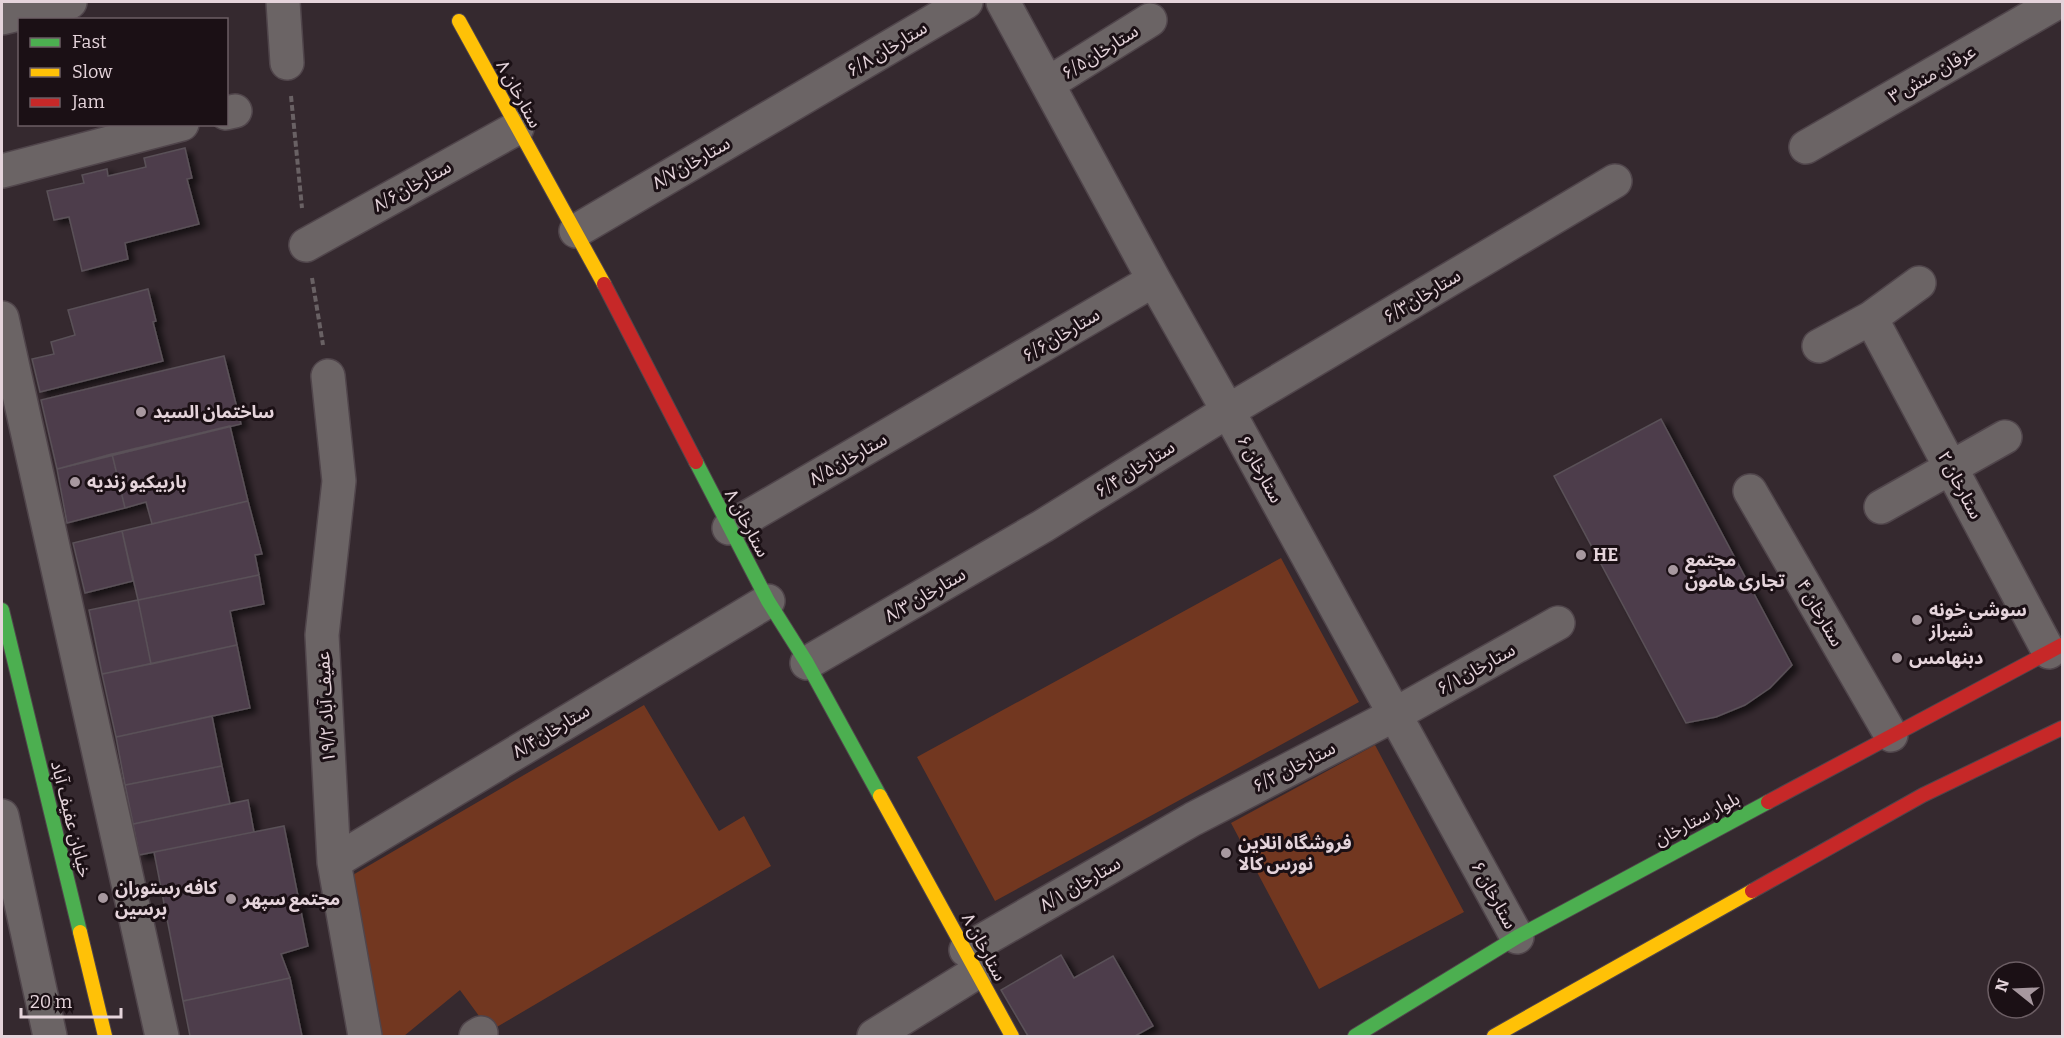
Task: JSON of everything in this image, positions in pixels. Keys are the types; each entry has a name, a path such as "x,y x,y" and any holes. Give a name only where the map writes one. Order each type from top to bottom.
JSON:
{"main road":[{"name":"ستارخان ۸","path":"459,21 576,231 768,601 807,663 1012,1036"},
{"name":"خیابان عفیف آباد","path":"2,610 105,1036"},
{"name":"بلوار ستارخان","path":"1355,1036 1517,937 2056,648"},
{"path":"1494,1036 1923,795 2062,728"}],"street":[{"path":"2,18 70,2"},
{"path":"283,2 287,63"},
{"name":"ستارخان ۶/۸","path":"807,96 966,2"},
{"name":"ستارخان ۶","path":"1003,2 1517,937"},
{"name":"۳ عرفان منش","path":"1806,147 2058,2"},
{"name":"ستارخان۶/۵","path":"1049,83 1150,20"},
{"name":"ستارخان۸/۷","path":"576,231 807,96"},
{"path":"2,171 174,126"},
{"name":"ستارخان۸/۶","path":"306,245 517,128"},
{"name":"ستارخان۶/۳","path":"1228,411 1615,182"},
{"name":"ستارخان۶/۶","path":"968,390 1154,280"},
{"path":"1819,346 1871,318 1919,284"},
{"path":"2,318 162,1036"},
{"name":"۲ ستارخان","path":"1871,318 1951,468 2056,648"},
{"name":"عفیف آباد ۱۹/۲","path":"328,376 339,481 322,635 334,862 365,1036"},
{"name":"ستارخان۸/۵","path":"729,528 968,390"},
{"name":"ستارخان ۶/۴","path":"1043,526 1228,411"},
{"path":"1881,507 2005,437"},
{"name":"۴ ستارخان","path":"1750,491 1891,735"},
{"name":"ستارخان ۸/۳","path":"807,663 1043,526"},
{"name":"ستارخان۸/۴","path":"334,862 768,601"},
{"name":"ستارخان۶/۱","path":"1394,715 1558,623"},
{"name":"ستارخان ۶/۲","path":"1194,819 1394,715"},
{"path":"2,816 50,1036"},
{"name":"ستارخان ۸/۱","path":"874,1036 972,961 1194,819"}],"shaded area":[{"path":"1281,558 1359,702 995,901 917,757"},
{"path":"644,705 719,831 744,816 771,866 490,1031 460,990 404,1036 379,1036 351,876"},
{"path":"1375,745 1464,912 1319,989 1231,823"}],"building":[{"path":"185,148 192,178 187,179 199,224 125,243 128,259 82,271 69,217 54,220 47,191 84,183 82,175 107,169 108,176 146,167 144,158"},
{"path":"148,289 156,321 153,322 163,361 40,392 32,359 54,354 51,342 75,335 68,310"},
{"name":"ساختمان السید","path":"224,356 241,424 57,469 41,400"},
{"name":"مجتمع تجاری هامون","path":"1661,419 1792,665 1770,688 1745,705 1716,717 1686,723 1554,476"},
{"path":"230,426 248,501 152,524 146,502 125,508 112,454"},
{"path":"112,454 125,508 67,523 57,469"},
{"path":"248,501 262,554 255,555 259,575 138,600 122,531"},
{"path":"122,531 133,581 85,593 73,543"},
{"path":"259,575 264,604 230,611 237,645 151,664 138,600"},
{"path":"138,600 151,664 102,674 89,610"},
{"path":"237,645 250,708 116,737 102,674"},
{"path":"212,716 222,766 125,785 116,737"},
{"path":"222,766 230,804 133,824 125,785"},
{"path":"248,800 254,832 139,855 133,824"},
{"name":"مجتمع سپهر","path":"284,826 308,946 281,954 290,978 183,1001 154,852"},
{"path":"1061,955 1074,978 1113,956 1153,1026 1135,1036 1028,1036 1001,990"},
{"path":"290,978 302,1036 190,1036 183,1001"}],"traffic: fast":[{"path":"696,462 768,601 807,663 880,796"},
{"path":"2,610 80,932"},
{"path":"1355,1036 1517,937 1768,802"}],"traffic: slow":[{"path":"459,21 604,284"},
{"path":"880,796 1012,1036"},
{"path":"1494,1036 1752,891"},
{"path":"80,932 105,1036"}],"traffic: jam":[{"path":"604,284 696,462"},
{"path":"1768,802 2062,645"},
{"path":"1752,891 1923,795 2062,728"}],"place":[{"name":"ساختمان السید","path":"141,412"},
{"name":"باربیکیو زندیه","path":"75,482"},
{"name":"HE","path":"1581,555"},
{"name":"مجتمع تجاری هامون","path":"1673,570"},
{"name":"سوشی خونه شیراز","path":"1917,620"},
{"name":"دبنهامس","path":"1897,658"},
{"name":"فروشگاه انلاین نورس کالا","path":"1226,853"},
{"name":"کافه رستوران برسین","path":"103,898"},
{"name":"مجتمع سپهر","path":"231,899"}]}
